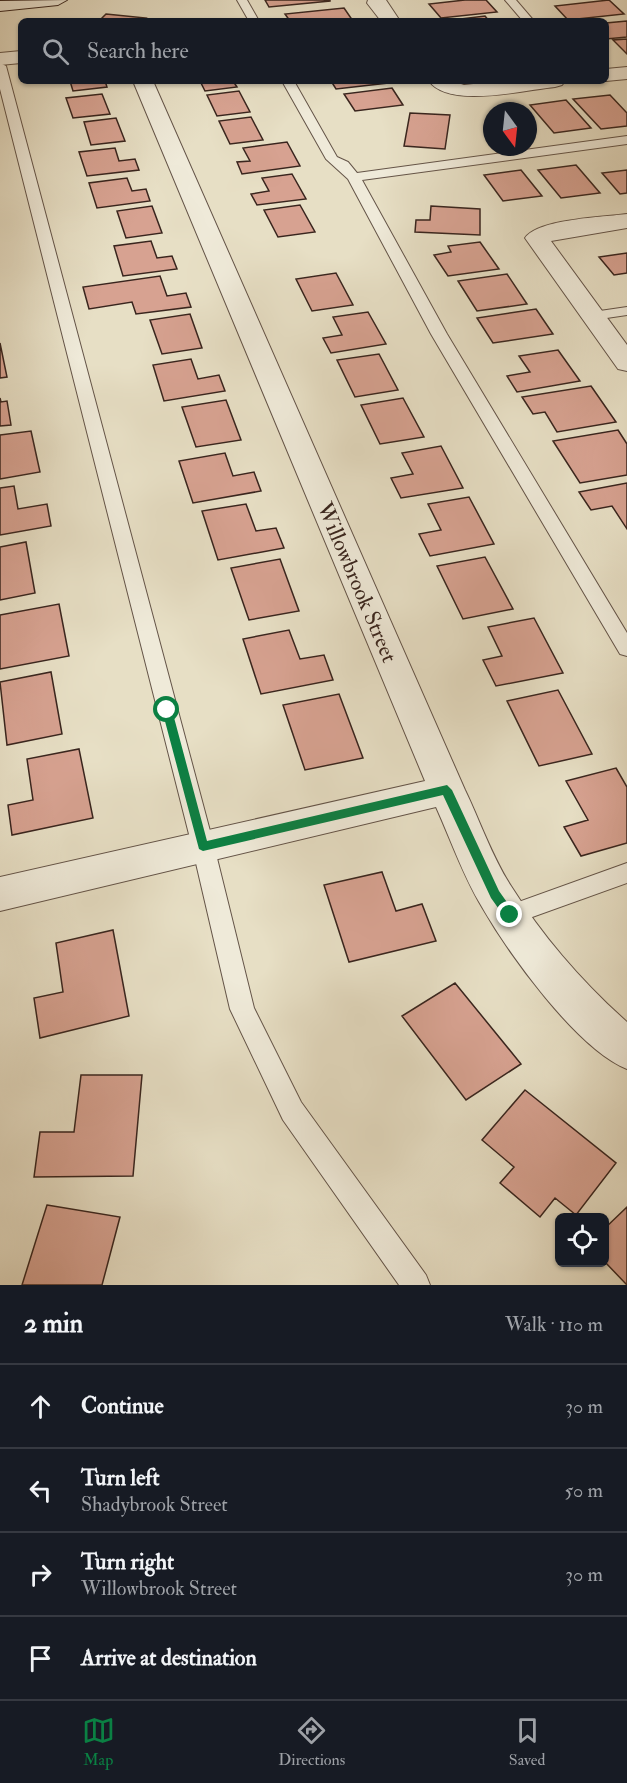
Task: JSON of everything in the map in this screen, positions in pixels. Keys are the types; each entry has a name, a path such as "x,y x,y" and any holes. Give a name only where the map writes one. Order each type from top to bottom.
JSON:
{"street":[{"path":"0,6 58,0"},
{"path":"377,0 376,3 388,18"},
{"path":"0,59 18,57"},
{"path":"609,75 627,73"},
{"name":"Willowbrook Street","path":"144,84 447,790 495,895 545,967 579,1006 627,1049"},
{"path":"443,84 452,90 464,91 528,84"},
{"path":"627,221 554,231 537,238 627,363"},
{"path":"0,894 447,790"}],"lane":[{"path":"242,0 252,18"},
{"path":"510,0 526,18"},
{"path":"0,66 203,846 242,1009 292,1111 416,1285"},
{"path":"290,84 332,159 343,165 354,177 439,334 627,650"},
{"path":"354,177 627,140"},
{"path":"593,316 627,311"},
{"path":"510,915 627,873"}],"building":[{"path":"265,0 330,0 330,1 269,7"},
{"path":"486,0 497,12 441,18 429,4"},
{"path":"609,0 624,14 566,18 555,6"},
{"path":"344,8 351,18 288,18 285,14"},
{"path":"106,14 146,18 102,18"},
{"path":"627,21 627,37 609,39 609,23"},
{"path":"627,39 627,54 613,40"},
{"path":"71,84 106,84 107,87 73,91"},
{"path":"202,84 235,84 237,87 205,91"},
{"path":"333,84 380,84 336,89"},
{"path":"392,88 403,105 355,111 344,94"},
{"path":"239,91 250,112 217,116 207,95"},
{"path":"102,94 110,114 73,118 66,98"},
{"path":"610,95 627,113 627,126 601,129 573,99"},
{"path":"566,100 591,128 554,133 537,113 537,104"},
{"path":"410,113 450,115 445,149 404,146"},
{"path":"251,117 263,140 230,144 219,121"},
{"path":"116,118 125,141 91,145 84,122"},
{"path":"287,142 300,166 242,174 237,162 250,161 243,148"},
{"path":"115,148 119,161 135,159 139,170 87,176 79,152"},
{"path":"576,165 600,193 561,198 538,170"},
{"path":"521,170 542,196 503,201 484,175"},
{"path":"627,170 627,193 620,194 602,173"},
{"path":"292,174 306,199 257,205 251,194 269,191 262,178"},
{"path":"127,178 132,191 146,189 150,201 97,208 89,183"},
{"path":"300,205 315,232 278,237 264,210"},
{"path":"152,206 162,233 126,238 117,211"},
{"path":"431,206 480,209 480,235 415,232 416,220 430,220"},
{"path":"151,241 157,258 172,256 177,269 123,276 114,246"},
{"path":"480,242 499,269 448,276 434,255 451,252 448,246"},
{"path":"627,253 627,273 614,275 599,257"},
{"path":"336,273 353,305 312,311 296,279"},
{"path":"507,274 527,304 477,311 458,281"},
{"path":"160,276 167,296 186,293 191,307 136,314 132,302 89,309 83,287"},
{"path":"536,309 553,334 493,343 477,318"},
{"path":"368,312 386,344 331,353 323,338 342,335 333,317"},
{"path":"190,314 202,348 162,354 150,320"},
{"path":"0,343 7,377 0,378"},
{"path":"558,350 580,381 517,392 507,376 530,372 519,356"},
{"path":"379,354 398,390 355,397 337,360"},
{"path":"191,359 198,379 219,375 225,391 164,401 153,365"},
{"path":"591,386 616,422 557,432 545,412 533,414 522,397"},
{"path":"0,398 1,402 7,401 11,425 0,426"},
{"path":"403,398 424,437 380,444 361,405"},
{"path":"226,400 241,440 196,447 182,407"},
{"path":"618,430 627,444 627,475 580,483 553,441"},
{"path":"31,431 40,472 0,479 0,435"},
{"path":"441,446 463,488 401,498 391,478 413,474 402,453"},
{"path":"225,453 233,476 254,472 261,491 193,503 179,461"},
{"path":"627,483 627,529 612,506 591,510 579,492"},
{"path":"14,486 18,509 47,504 51,526 0,535 0,488"},
{"path":"469,497 494,544 430,556 419,534 441,530 428,504"},
{"path":"246,504 256,531 276,528 284,548 218,560 202,511"},
{"path":"26,542 35,593 0,600 0,547"},
{"path":"485,557 513,609 463,619 437,566"},
{"path":"280,559 299,611 249,620 231,568"},
{"path":"59,604 69,656 0,669 0,615"},
{"path":"534,618 563,673 496,686 483,660 502,656 488,627"},
{"path":"289,630 300,659 324,655 333,680 261,694 243,639"},
{"path":"51,672 62,734 7,745 0,682"},
{"path":"558,690 592,754 539,766 507,701"},
{"path":"339,694 363,758 305,770 283,705"},
{"path":"79,749 93,818 12,835 8,805 33,800 27,759"},
{"path":"616,768 627,787 627,843 581,856 564,827 588,820 566,781"},
{"path":"382,872 396,911 422,904 436,941 349,962 324,885"},
{"path":"113,930 129,1016 40,1038 34,998 63,992 56,943"},
{"path":"455,983 521,1064 466,1100 402,1016"},
{"path":"81,1075 142,1075 133,1176 34,1177 40,1132 74,1132"},
{"path":"525,1090 616,1163 578,1213 574,1213 555,1198 540,1217 500,1183 514,1167 482,1140"},
{"path":"47,1205 120,1217 102,1285 22,1285"},
{"path":"627,1207 627,1285 609,1266 609,1224"}],"route":[{"path":"167,710 203,846 447,790 495,895 510,915"}]}
